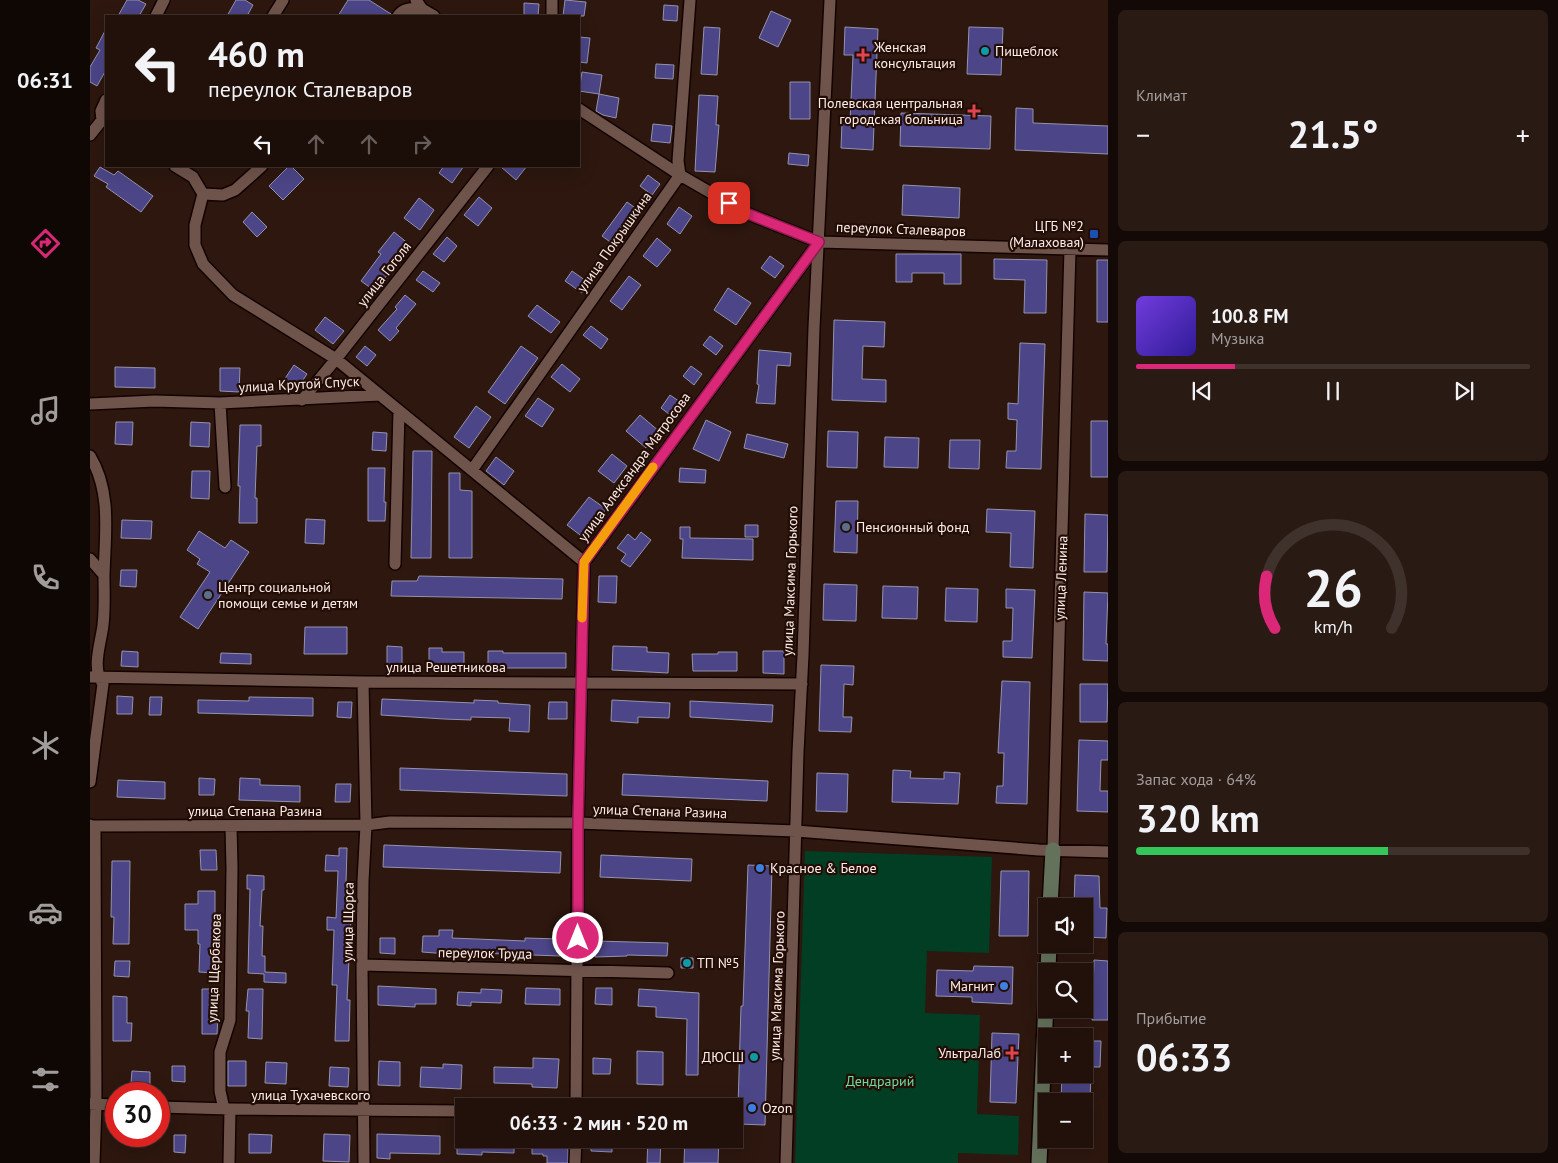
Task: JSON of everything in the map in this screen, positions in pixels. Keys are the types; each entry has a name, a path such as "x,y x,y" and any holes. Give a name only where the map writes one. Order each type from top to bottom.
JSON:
{"street":[{"path":"156,15 164,0"},
{"path":"274,15 283,0"},
{"path":"552,0 552,15"},
{"path":"680,175 678,161 690,0"},
{"name":"улица Максима Горького","path":"786,1163 798,752 830,0"},
{"path":"399,15 401,11 413,8 419,4 433,15"},
{"path":"90,135 104,122 101,111 105,102"},
{"name":"переулок Сталеваров","path":"580,110 680,175 746,213 819,242 1108,250"},
{"path":"178,167 191,172 203,194 195,225 195,245 203,264 233,294 336,359 584,562"},
{"path":"203,194 223,195 235,190 261,167"},
{"name":"улица Гоголя","path":"302,400 487,167"},
{"name":"улица Покрышкина","path":"472,470 680,175"},
{"name":"улица Александра Матросова","path":"576,1098 580,683 584,562 819,242"},
{"name":"улица Ленина","path":"1050,898 1070,249"},
{"name":"улица Крутой Спуск","path":"90,404 155,401 220,403 380,395"},
{"path":"220,403 225,487"},
{"path":"395,564 399,411"},
{"path":"90,456 104,488 107,530 103,626 94,678 103,684 90,782"},
{"path":"90,559 104,575"},
{"name":"улица Решетникова","path":"94,678 363,682 802,684"},
{"name":"улица Щорса","path":"363,682 366,825 362,965 365,1110 364,1163"},
{"name":"улица Степана Разина","path":"90,826 366,825 390,822 578,823 796,831 1053,850 1108,852"},
{"path":"90,826 95,834 94,1163"},
{"name":"улица Щербакова","path":"229,1163 227,1109 220,1091 220,1052 230,1020 232,868 230,826"},
{"name":"переулок Труда","path":"362,965 668,973"},
{"path":"1039,1163 1045,1018"},
{"name":"улица Тухачевского","path":"170,1107 455,1111"},
{"path":"575,1163 576,1148"}],"green space":[{"name":"Дендрарий","path":"805,851 992,857 989,953 927,951 925,1013 980,1015 977,1114 1019,1116 1018,1155 958,1153 958,1163 795,1163"}],"building":[{"path":"127,0 138,0 146,4 140,15 119,15"},
{"path":"236,0 245,0 253,5 248,15 228,15"},
{"path":"348,0 369,0 391,14 391,15 339,15"},
{"path":"565,0 586,2 584,16 563,15"},
{"path":"524,3 539,4 538,15 524,15"},
{"path":"664,5 678,6 677,21 663,20"},
{"path":"771,11 791,20 778,47 759,38"},
{"path":"704,27 720,28 717,75 701,74"},
{"path":"845,27 878,29 873,150 841,148 842,122 850,122 853,55 844,55"},
{"name":"Пищеблок","path":"969,27 1003,28 1001,75 967,74"},
{"path":"105,31 105,72 97,86 90,82 90,67 100,50 96,48"},
{"path":"580,37 590,38 587,63 580,62"},
{"path":"656,64 674,65 673,79 655,78"},
{"path":"582,72 602,75 599,94 580,91"},
{"path":"790,82 810,82 810,119 790,119"},
{"path":"599,94 619,98 616,118 596,111"},
{"path":"699,95 718,96 716,125 719,125 715,172 695,171"},
{"path":"1016,108 1033,109 1033,123 1108,126 1108,154 1015,150"},
{"path":"901,113 991,116 990,149 900,146"},
{"path":"653,124 672,126 670,143 651,141"},
{"path":"789,153 809,155 808,166 788,164"},
{"path":"100,167 114,175 118,171 153,196 141,212 106,187 108,184 94,176"},
{"path":"288,167 292,167 304,179 283,200 269,186"},
{"path":"443,167 463,167 452,183 439,173"},
{"path":"501,167 526,167 516,180"},
{"path":"648,175 660,184 652,195 640,186"},
{"path":"903,185 960,188 959,218 902,215"},
{"path":"479,197 492,208 478,226 464,215"},
{"path":"419,198 434,210 420,230 404,218"},
{"path":"627,202 641,212 617,247 602,236"},
{"path":"679,207 692,216 680,234 667,224"},
{"path":"252,212 267,227 257,237 243,222"},
{"path":"394,232 410,245 375,291 361,281 381,254 378,252"},
{"path":"447,237 457,246 444,262 433,254"},
{"path":"657,238 671,250 657,267 643,256"},
{"path":"896,254 961,254 961,284 944,284 944,273 912,273 912,282 896,282"},
{"path":"770,256 784,266 775,278 761,268"},
{"path":"994,259 1047,260 1046,313 1024,313 1025,280 994,279"},
{"path":"1097,260 1108,260 1108,322 1097,322"},
{"path":"423,271 440,283 433,292 416,280"},
{"path":"572,271 589,283 582,293 565,281"},
{"path":"629,276 641,285 622,310 610,301"},
{"path":"728,288 751,303 736,325 714,310"},
{"path":"405,295 416,304 396,328 399,331 390,341 378,330 397,309 395,307"},
{"path":"537,305 560,322 551,333 528,316"},
{"path":"325,317 344,331 333,344 315,330"},
{"path":"834,320 885,322 884,347 863,346 862,379 886,380 886,402 832,400"},
{"path":"591,326 608,339 601,349 583,335"},
{"path":"710,336 723,346 716,355 703,345"},
{"path":"1020,343 1045,344 1041,469 1006,468 1007,451 1016,451 1017,420 1008,419 1008,403 1018,404"},
{"path":"365,346 376,355 367,366 356,357"},
{"path":"521,346 538,358 505,404 488,392"},
{"path":"759,350 791,353 790,366 777,365 775,404 756,403 759,385 757,384"},
{"path":"562,364 580,379 570,392 551,377"},
{"path":"294,365 307,374 295,392 282,383"},
{"path":"691,366 702,374 694,385 683,376"},
{"path":"115,367 155,368 155,388 115,387"},
{"path":"220,368 240,368 239,392 220,391"},
{"path":"670,395 683,404 673,417 661,408"},
{"path":"538,398 554,409 542,427 525,416"},
{"path":"476,406 491,417 469,448 454,437"},
{"path":"640,415 660,432 646,448 626,431"},
{"path":"706,420 731,432 719,461 693,449"},
{"path":"1091,421 1108,421 1108,477 1091,477"},
{"path":"116,422 133,422 132,445 115,444"},
{"path":"191,422 210,423 209,447 190,446"},
{"path":"240,425 261,425 261,446 257,446 255,498 257,498 257,523 239,523"},
{"path":"828,431 858,432 857,468 827,467"},
{"path":"373,432 387,433 386,451 372,450"},
{"path":"747,434 788,444 784,458 744,448"},
{"path":"885,437 919,438 918,468 884,467"},
{"path":"950,440 980,440 979,469 949,468"},
{"path":"413,451 432,451 431,558 411,558"},
{"path":"612,454 627,466 614,483 598,471"},
{"path":"496,457 514,471 504,485 486,471"},
{"path":"368,468 385,468 385,521 368,521"},
{"path":"680,468 706,470 705,483 679,482"},
{"path":"192,471 210,471 209,499 191,498"},
{"path":"449,473 460,473 460,490 472,491 472,558 449,558"},
{"path":"589,497 606,509 584,538 567,525"},
{"name":"Пенсионный фонд","path":"836,501 858,501 857,553 834,552"},
{"path":"987,509 1035,511 1033,568 1010,567 1011,533 986,532"},
{"path":"1085,514 1108,515 1107,572 1084,572"},
{"path":"306,519 325,520 324,544 305,543"},
{"path":"122,520 152,521 151,539 121,538"},
{"path":"745,525 758,525 758,537 745,537"},
{"path":"680,527 690,527 690,538 753,539 753,560 682,558 683,539 680,539"},
{"name":"Центр социальной помощи семье и детям","path":"199,531 225,548 231,540 249,552 198,629 180,617 210,572 197,564 200,559 187,550"},
{"path":"641,532 651,540 630,567 621,561 626,554 617,548 628,534 635,540"},
{"path":"121,570 137,570 136,587 120,586"},
{"path":"419,576 563,579 562,599 391,596 392,581 417,581"},
{"path":"599,576 617,576 616,603 598,602"},
{"path":"824,584 857,585 856,621 823,620"},
{"path":"883,586 918,587 917,619 882,618"},
{"path":"946,588 978,589 977,622 945,621"},
{"path":"1006,589 1035,590 1032,658 1003,657 1003,641 1012,641 1013,608 1006,608"},
{"path":"1084,592 1108,593 1106,644 1108,644 1108,661 1083,660"},
{"path":"305,627 347,627 347,654 304,654"},
{"path":"387,646 402,647 402,665 387,665"},
{"path":"613,646 647,647 647,652 669,653 668,673 612,670"},
{"path":"429,648 442,648 442,652 464,652 464,670 429,668"},
{"path":"122,651 138,652 138,667 121,666"},
{"path":"488,651 503,651 503,653 566,653 566,668 503,668 503,670 488,670"},
{"path":"763,651 784,651 784,674 763,673"},
{"path":"718,652 737,652 737,671 693,671 692,654 718,654"},
{"path":"221,653 251,654 251,664 220,663"},
{"path":"821,665 854,666 853,685 844,684 843,717 852,717 851,732 819,731"},
{"path":"1002,681 1030,682 1027,804 996,803 997,786 1003,786 1004,753 998,753"},
{"path":"1080,684 1108,684 1107,722 1080,722"},
{"path":"117,696 133,697 132,714 117,714"},
{"path":"150,697 162,697 161,715 149,715"},
{"path":"249,697 313,698 313,716 198,713 198,700 249,701"},
{"path":"382,699 474,703 474,700 530,705 529,732 509,731 510,718 471,717 471,720 381,715"},
{"path":"612,700 670,703 669,718 638,717 638,723 611,721"},
{"path":"690,701 773,705 772,722 690,717"},
{"path":"338,702 352,702 351,718 337,717"},
{"path":"549,702 567,702 567,719 548,719"},
{"path":"1079,740 1108,741 1108,760 1101,760 1100,791 1108,791 1108,812 1077,811"},
{"path":"400,768 567,774 567,796 400,790"},
{"path":"893,770 911,771 910,778 944,779 944,772 960,773 958,804 892,802"},
{"path":"817,773 848,774 847,812 816,811"},
{"path":"623,774 768,781 767,801 622,795"},
{"path":"199,778 215,779 214,795 199,795"},
{"path":"240,778 260,779 260,785 300,786 300,802 239,800"},
{"path":"118,780 165,782 165,799 117,797"},
{"path":"336,784 351,784 350,802 335,802"},
{"path":"384,845 561,852 560,873 383,867"},
{"path":"339,848 347,848 346,884 350,884 349,918 351,919 347,1000 350,1000 349,1041 335,1041 337,985 332,985 334,930 327,930 327,917 336,918 338,871 325,871 326,855 339,856"},
{"path":"200,850 216,850 217,870 201,870"},
{"path":"601,855 692,859 691,881 600,877"},
{"path":"112,861 130,861 129,944 113,944 114,917 111,917"},
{"path":"748,865 772,866 765,1125 743,1124 743,1098 738,1098 741,1006 743,1006"},
{"path":"1001,871 1029,871 1028,936 999,936"},
{"path":"247,875 264,876 260,926 263,926 262,956 265,956 265,972 286,973 286,983 264,982 264,974 248,973 250,889 247,889"},
{"path":"1075,875 1099,876 1100,908 1107,908 1106,938 1093,937 1093,898 1074,898"},
{"path":"198,891 215,891 215,973 199,972 200,944 198,944 198,930 185,930 185,904 198,904"},
{"path":"439,930 453,930 452,938 525,941 525,938 561,939 560,956 477,953 477,955 462,955 422,952 423,936 439,936"},
{"path":"380,938 395,938 395,954 380,953"},
{"path":"595,941 668,943 667,956 627,955 595,957"},
{"name":"ТП №5","path":"681,958 693,958 693,968 681,968"},
{"path":"1094,960 1108,961 1108,1020 1092,1020"},
{"path":"115,961 130,961 129,977 114,976"},
{"path":"974,966 1013,967 1012,1004 972,1002 972,997 936,996 937,970 973,971"},
{"path":"378,986 436,989 436,1004 415,1004 415,1007 378,1005"},
{"path":"526,988 560,989 560,1005 525,1004"},
{"path":"596,988 612,988 612,1005 595,1004"},
{"path":"202,989 215,989 215,1016 218,1016 217,1034 202,1034"},
{"path":"248,989 263,989 262,1039 248,1038 249,1011 246,1011"},
{"path":"481,989 502,990 501,1003 471,1002 471,1006 457,1005 458,992 481,993"},
{"path":"639,989 699,993 698,1075 686,1075 687,1019 656,1017 656,1007 638,1006"},
{"path":"113,996 127,997 127,1023 132,1023 131,1041 113,1041"},
{"path":"992,1033 1019,1034 1016,1103 990,1102"},
{"path":"1093,1041 1101,1041 1100,1067 1093,1067"},
{"path":"637,1051 663,1052 663,1085 637,1084"},
{"path":"533,1058 559,1059 557,1088 532,1087 532,1084 494,1083 494,1067 533,1068"},
{"path":"593,1058 611,1059 610,1074 593,1074"},
{"path":"228,1061 246,1061 246,1086 228,1086"},
{"path":"379,1061 400,1062 400,1086 378,1085"},
{"path":"266,1062 287,1063 286,1084 265,1083"},
{"path":"443,1064 462,1065 461,1089 420,1087 421,1067 443,1068"},
{"path":"172,1066 185,1066 185,1082 172,1081"},
{"path":"330,1067 349,1068 348,1087 329,1086"},
{"path":"132,1071 150,1072 150,1082 131,1082"},
{"path":"1062,1083 1091,1083 1090,1093 1061,1093"},
{"path":"249,1134 272,1135 271,1153 249,1153"},
{"path":"324,1134 350,1135 349,1162 323,1161"},
{"path":"377,1134 440,1136 440,1154 390,1153 390,1159 377,1158"},
{"path":"174,1135 186,1135 185,1153 174,1152"},
{"path":"457,1148 514,1148 514,1153 482,1152 482,1155 457,1154"},
{"path":"532,1148 568,1148 568,1163 547,1163 547,1156 532,1154"},
{"path":"591,1148 612,1148 612,1152 591,1151"},
{"path":"648,1148 661,1148 660,1163 647,1163"},
{"path":"685,1148 719,1148 718,1163 684,1163"}],"slow traffic":[{"path":"582,618 584,562 653,467"}],"place":[{"name":"Пищеблок","path":"985,51"},
{"name":"Женская консультация","path":"863,55"},
{"name":"Полевская центральная городская больница","path":"974,111"},
{"name":"ЦГБ №2 (Малаховая)","path":"1094,234"},
{"name":"Пенсионный фонд","path":"846,527"},
{"name":"Центр социальной помощи семье и детям","path":"208,595"},
{"name":"Красное & Белое","path":"760,868"},
{"name":"ТП №5","path":"687,963"},
{"name":"Магнит","path":"1004,986"},
{"name":"УльтраЛаб","path":"1012,1053"},
{"name":"ДЮСШ","path":"754,1057"},
{"name":"Ozon","path":"752,1108"}],"route":[{"path":"578,938 580,683 584,562 819,242 746,213 729,203"}]}
